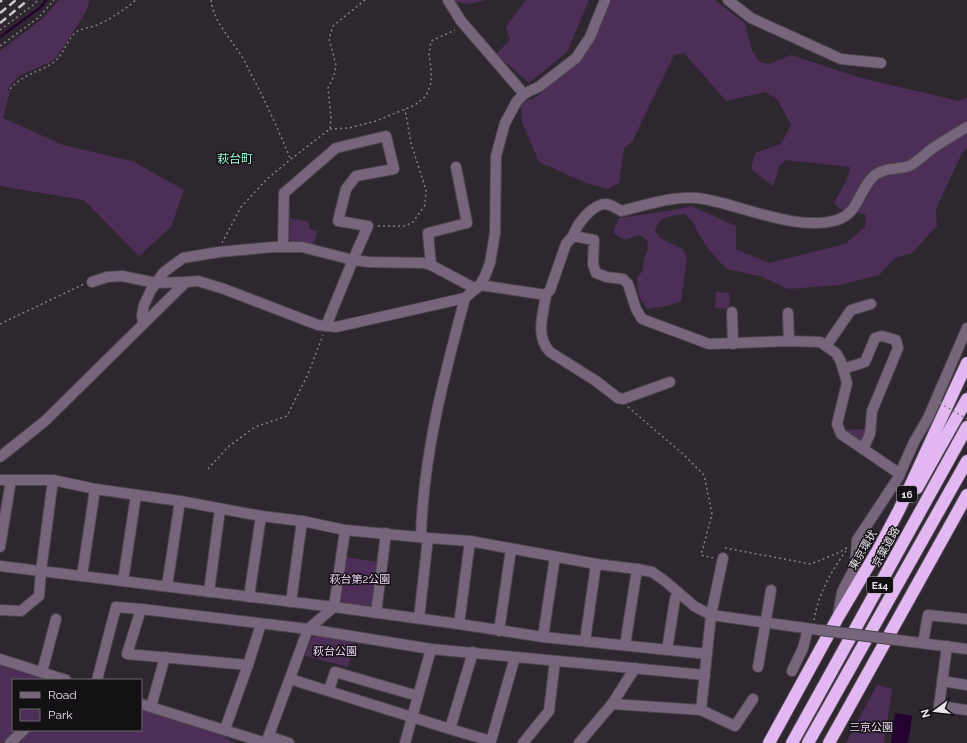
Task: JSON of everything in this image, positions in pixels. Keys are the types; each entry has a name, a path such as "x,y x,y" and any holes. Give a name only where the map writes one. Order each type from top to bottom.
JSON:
{"highway":[{"name":"東京環状","path":"769,743 899,510 967,363"},
{"path":"859,582 870,573 967,399"},
{"name":"京葉道路","path":"792,743 967,427"},
{"name":"E14","path":"808,743 967,461"},
{"path":"829,743 967,496"}],"street":[{"path":"448,0 464,25 524,94"},
{"path":"92,282 107,277 122,276 156,283 198,281 318,325 326,326 336,326 465,298 478,287 485,276 490,263 495,233 496,156 505,123 517,101 524,94 540,86 576,58 590,37 605,0"},
{"path":"728,0 751,18 841,59 881,63"},
{"path":"670,382 623,399 618,398 550,352 545,347 541,332 546,295 550,290 566,244 573,236 581,220 600,205 607,204 621,211 648,204 687,198 704,199 743,210 793,221 823,222 836,220 847,216 856,206 873,176 884,170 897,169 911,165 930,150 967,127"},
{"path":"284,246 284,193 336,148 386,136 394,169 356,176 346,189 338,221 368,226 326,326"},
{"path":"432,265 428,233 467,223 456,167"},
{"path":"573,236 594,240 593,264 596,273 607,277 623,279 628,284 636,309 642,319 709,344 789,341 820,342 836,353 847,383 837,424 841,434 900,474"},
{"path":"143,323 142,315 144,305 156,283 164,272 183,258 219,252 284,246 302,246 353,260 369,262 423,263 432,265 478,287 546,295"},
{"path":"0,457 45,421 186,282"},
{"path":"419,618 424,538 421,507 429,454 447,367 465,298"},
{"path":"826,346 851,310 871,304"},
{"path":"732,312 733,344"},
{"path":"788,313 789,341"},
{"path":"837,619 842,592 855,567 857,540 900,474 914,442 928,418 967,328"},
{"path":"843,369 865,362 875,338 882,336 896,340 898,348 872,411 870,434 863,449"},
{"path":"0,480 53,480 95,489 180,501 261,516 302,521 345,530 470,541 596,564 637,569 652,572 694,606 711,615 967,649"},
{"path":"0,547 11,480"},
{"path":"0,610 21,611 39,596 53,480"},
{"path":"82,576 95,489"},
{"path":"124,580 136,495"},
{"path":"167,586 180,501"},
{"path":"209,592 220,509"},
{"path":"249,596 261,516"},
{"path":"291,602 302,521"},
{"path":"266,743 308,629 334,607 345,530"},
{"path":"376,613 386,533"},
{"path":"459,624 470,541"},
{"path":"499,631 511,549"},
{"path":"543,637 555,557"},
{"path":"701,710 711,615 723,559"},
{"path":"585,641 596,564"},
{"path":"0,566 124,580 419,618 543,637 707,654"},
{"path":"625,646 637,569"},
{"path":"758,667 772,590"},
{"path":"667,650 675,599 678,592"},
{"path":"97,679 116,607 308,629 431,649 704,675"},
{"path":"141,609 127,654 248,665"},
{"path":"923,643 928,615 967,619"},
{"path":"42,672 56,619"},
{"path":"224,729 248,665 261,624"},
{"path":"792,671 810,629"},
{"path":"947,646 938,706 967,710"},
{"path":"405,743 431,649"},
{"path":"450,729 473,652"},
{"path":"165,657 146,705 266,743"},
{"path":"290,679 491,741 515,657"},
{"path":"0,659 63,679"},
{"path":"523,743 549,711 555,661"},
{"path":"579,743 612,704 635,668"},
{"path":"329,690 335,672 418,696"},
{"path":"942,681 967,685"},
{"path":"612,704 701,710 735,726 753,699"},
{"path":"10,743 23,731"},
{"path":"266,743 274,738 289,743"}],"path":[{"path":"0,30 34,5 38,0"},
{"path":"0,46 38,18 54,0"},
{"path":"10,89 17,81 57,59 74,34 78,31 96,25 126,8 136,0"},
{"path":"211,0 215,18 238,50 250,72 291,159"},
{"path":"330,129 331,118 328,88 334,76 336,65 329,39 333,26 365,0"},
{"path":"219,252 241,207 267,179 330,129 349,128 376,121 415,105 426,96 431,83 429,55 431,41 464,25"},
{"path":"368,226 404,226 413,222 425,205 426,190 411,143 405,109"},
{"path":"0,324 77,287 92,282"},
{"path":"208,469 228,447 255,427 287,416 308,374 326,326"},
{"path":"618,398 684,454 704,475 712,514 701,555 723,559 725,547 811,564 840,552 850,546 833,571 819,599 810,629"},
{"path":"940,404 967,420"}],"green space":[{"path":"59,0 90,0 86,12 57,57 50,62 19,76 7,89 10,91 3,118 63,145 132,161 184,190 171,227 139,256 84,200 0,185 0,51 42,19"},
{"path":"455,0 485,0 470,4 456,2"},
{"path":"526,0 589,0 567,52 529,83 496,54 510,40 506,27"},
{"path":"609,0 715,0 745,23 752,51 760,62 769,64 791,55 858,77 958,101 967,97 967,149 962,153 936,209 937,226 912,253 895,258 879,275 840,285 788,289 760,276 727,269 707,247 692,221 685,214 670,216 659,222 655,231 660,238 683,249 687,258 681,301 667,306 647,309 639,296 637,278 643,270 644,258 648,249 647,240 639,235 624,240 613,233 619,218 691,206 736,226 736,249 769,263 845,244 865,227 866,215 840,209 834,203 847,179 850,167 786,160 780,165 773,186 751,169 755,153 781,144 791,125 777,99 765,92 726,101 684,53 674,55 632,142 624,148 619,183 608,189 586,183 539,162 522,122 521,104 537,96 569,70 609,5"},
{"path":"290,218 309,222 309,229 317,231 314,244 292,241 289,239"},
{"path":"716,292 730,293 729,309 715,308"},
{"path":"866,429 865,437 861,444 842,430"},
{"name":"萩台第2公園","path":"343,557 380,562 375,607 343,603 340,596"},
{"name":"萩台公園","path":"317,636 354,641 348,667 305,656 312,637"},
{"path":"0,664 48,679 12,679 12,731 142,731 142,709 221,734 234,743 0,743"},
{"name":"三京公園","path":"877,685 892,689 884,743 846,743"}],"shaded area":[{"path":"895,713 912,716 908,743 891,743"}],"waterway":[{"path":"0,37 41,7 46,0"}],"railway":[{"path":"0,13 16,0"},
{"path":"0,23 28,0"}],"district":[{"name":"萩台町","path":"235,159"}]}
